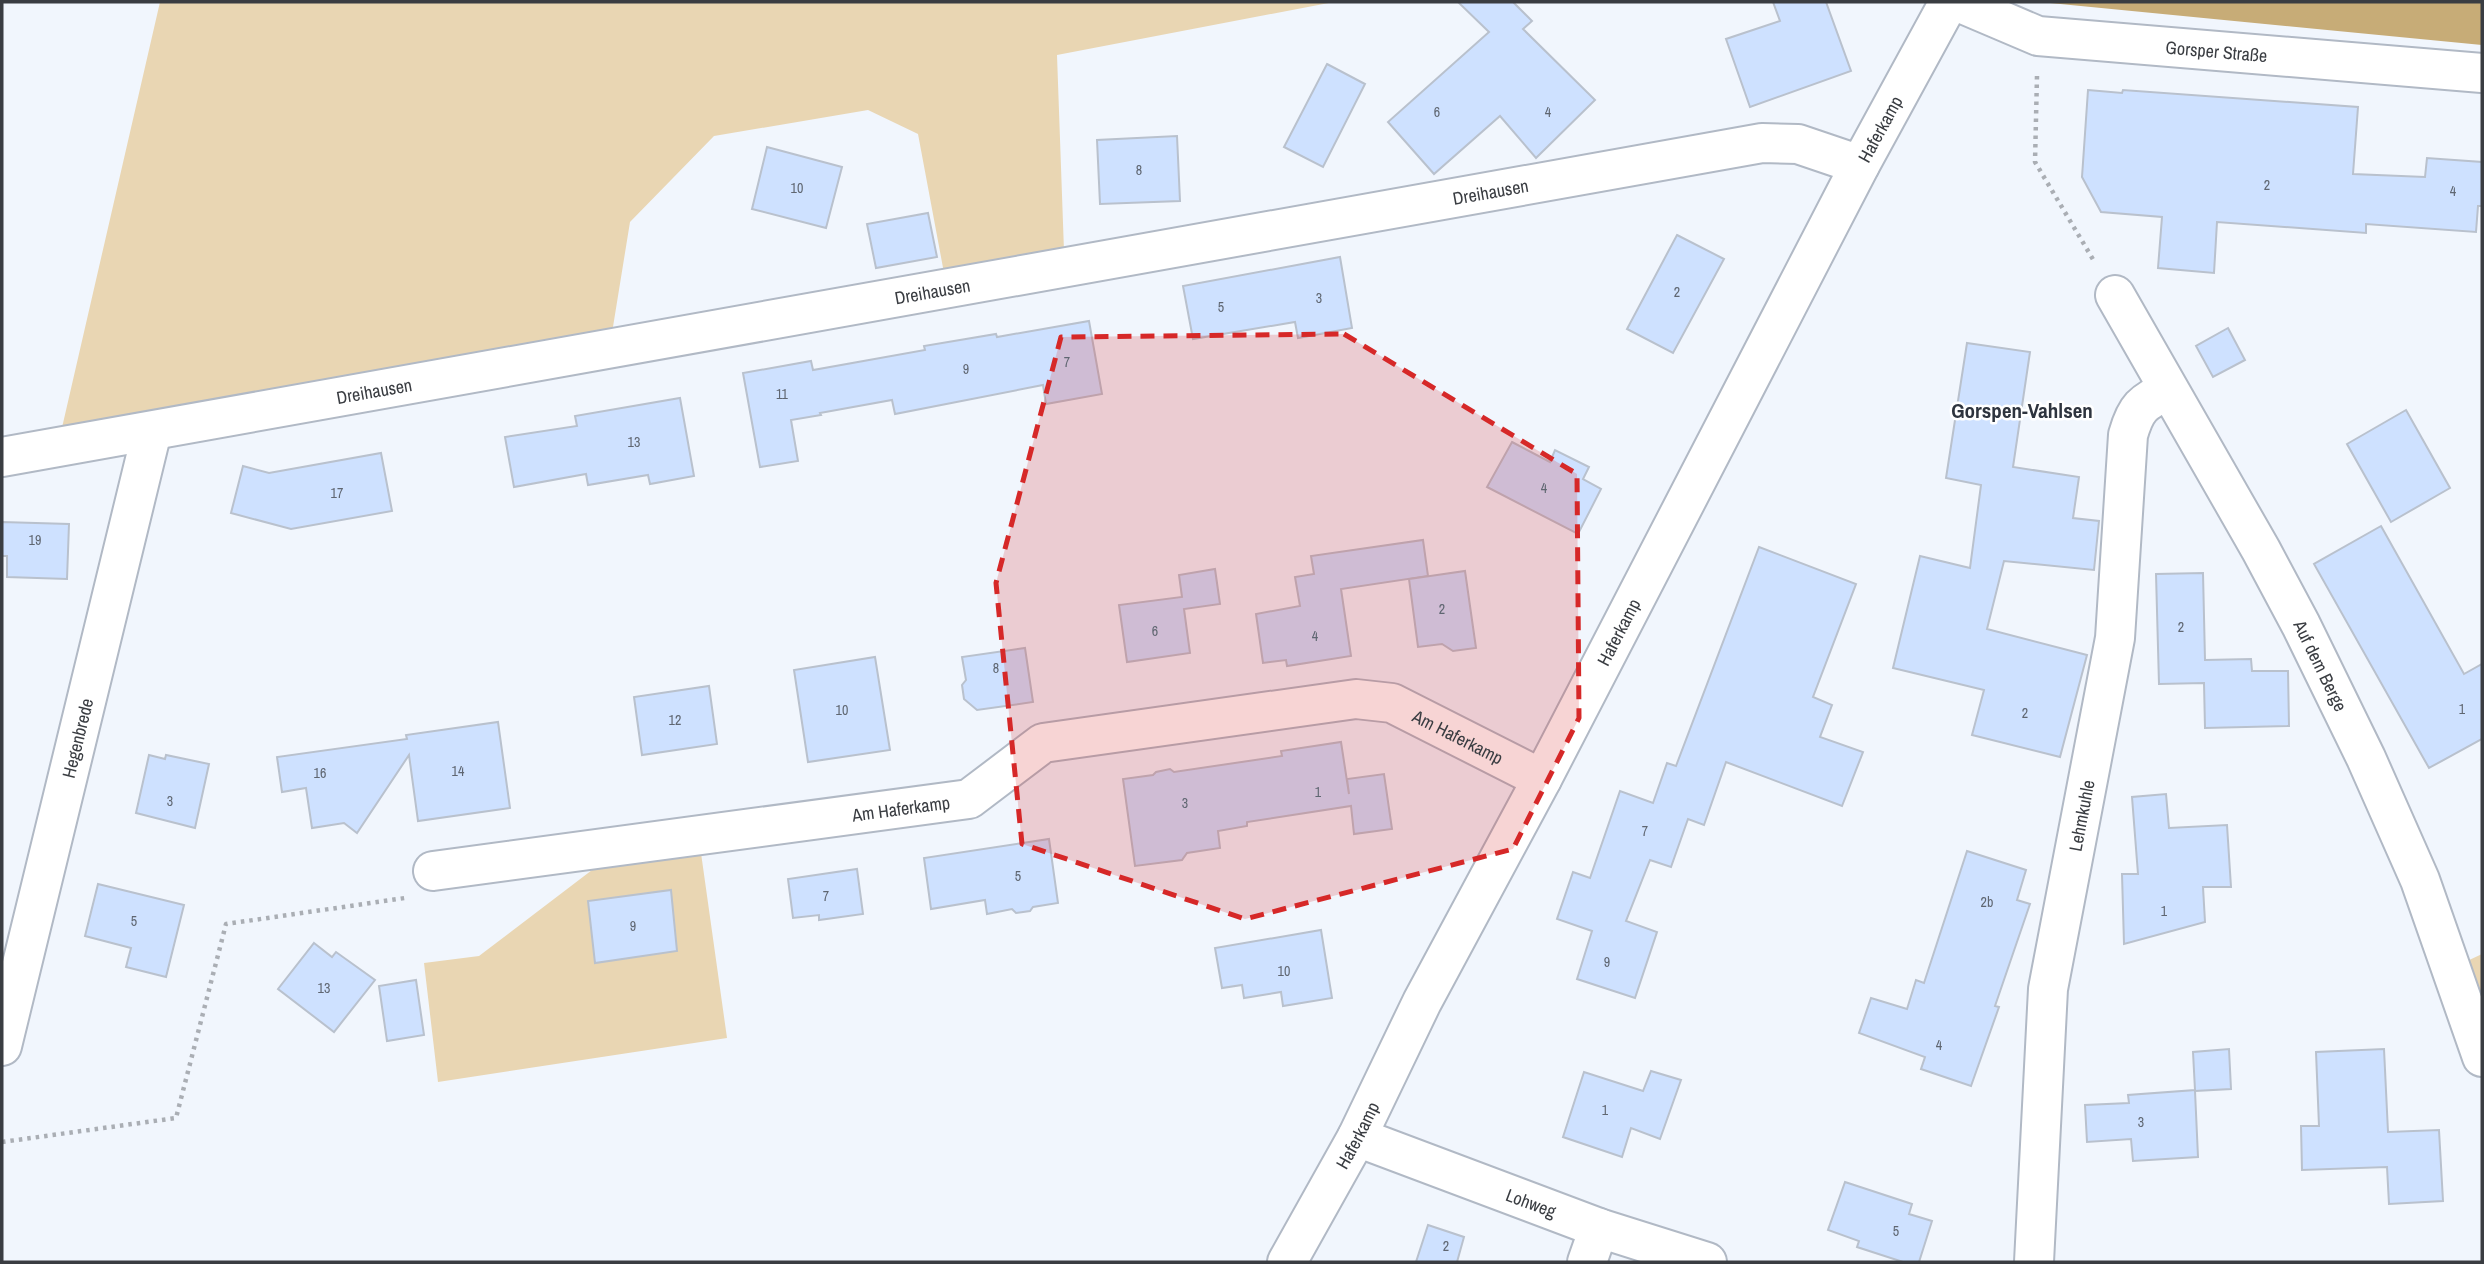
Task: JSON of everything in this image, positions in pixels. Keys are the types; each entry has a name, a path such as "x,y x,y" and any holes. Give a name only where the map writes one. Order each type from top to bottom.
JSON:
{"street":[{"name":"Haferkamp","path":"1287,1262 1357,1137 1422,1002 1542,779 1860,165 1949,2"},
{"name":"Gorsper Straße","path":"1958,2 2038,36 2482,73"},
{"name":"Dreihausen","path":"2,457 1762,143 1798,144 1860,165"},
{"name":"Auf dem Berge","path":"2115,295 2266,561 2366,758 2420,880 2482,1057"},
{"name":"Lehmkuhle","path":"2034,1262 2048,989 2115,638 2128,435 2134,414 2145,401 2168,390"},
{"name":"Hegenbrede","path":"2,1046 152,431"},
{"name":"Am Haferkamp","path":"433,871 968,799 1043,743 1356,699 1392,703 1542,779"},
{"name":"Lohweg","path":"1357,1137 1593,1245 1707,1262"}],"path":[{"path":"2038,36 2035,162 2115,295"},
{"path":"2,1142 176,1118 226,924 404,899 433,871"}],"highlighted area":[{"path":"1344,334 1577,474 1579,718 1513,849 1245,919 1022,844 996,583 1061,337"}],"shaded area":[{"path":"160,2 1334,2 1057,55 1064,251 944,273 918,134 868,110 714,136 630,222 612,333 61,432"},
{"path":"2482,2 2482,45 2050,3"},
{"path":"701,853 727,1038 438,1082 424,963 479,956 596,867"},
{"path":"2482,954 2482,1008 2465,962"}],"building":[{"path":"1458,2 1513,2 1532,21 1523,29 1595,100 1536,158 1500,116 1434,174 1388,122 1489,32"},
{"path":"1773,2 1826,2 1851,71 1750,107 1726,39 1780,21"},
{"path":"1327,64 1365,84 1323,167 1284,147"},
{"path":"2088,90 2122,93 2123,90 2358,107 2353,174 2425,177 2427,158 2482,162 2482,206 2478,206 2476,232 2366,224 2366,233 2217,222 2214,273 2158,268 2162,217 2101,212 2082,177"},
{"path":"1177,136 1180,201 1100,204 1097,140"},
{"path":"767,147 842,167 826,228 752,209"},
{"path":"928,213 937,257 876,268 867,224"},
{"path":"1677,235 1724,259 1673,353 1627,329"},
{"path":"1340,257 1352,328 1298,338 1295,322 1193,339 1183,286"},
{"path":"1089,321 1102,394 1046,404 1043,385 895,414 892,400 820,413 821,415 791,420 798,461 760,467 743,373 811,361 813,370 925,350 924,346"},
{"path":"2228,328 2245,360 2213,377 2196,346"},
{"path":"1967,343 2030,352 2013,467 2079,477 2073,518 2099,521 2094,570 2004,561 1987,629 2087,655 2060,757 1972,735 1984,690 1893,668 1920,556 1970,568 1981,485 1946,478"},
{"path":"680,398 694,476 650,484 648,475 588,485 586,474 514,487 505,437 577,426 575,416"},
{"path":"2406,410 2450,488 2391,522 2347,444"},
{"path":"1512,442 1550,462 1555,450 1589,467 1583,479 1601,489 1578,534 1487,487"},
{"path":"381,453 392,511 291,529 231,513 243,466 269,473"},
{"path":"2,522 69,524 67,579 7,577 7,556 2,556"},
{"path":"2381,526 2464,674 2482,664 2482,739 2429,768 2314,564"},
{"path":"1423,540 1428,576 1341,589 1351,656 1287,666 1286,660 1263,663 1256,614 1300,606 1295,577 1314,574 1311,556"},
{"path":"1759,547 1856,584 1813,697 1832,705 1820,737 1863,752 1842,806 1726,762 1704,825 1688,819 1671,867 1650,860 1626,921 1657,932 1635,998 1577,979 1592,931 1557,919 1573,872 1590,878 1620,791 1653,803 1667,763 1676,766"},
{"path":"1215,569 1220,604 1184,609 1190,653 1127,662 1119,605 1182,597 1179,575"},
{"path":"1465,571 1476,648 1453,651 1442,644 1418,647 1409,579"},
{"path":"2203,573 2205,660 2251,659 2252,671 2288,671 2289,726 2205,728 2204,683 2159,684 2156,574"},
{"path":"1025,648 1033,702 977,710 964,699 962,685 966,680 962,657"},
{"path":"875,657 890,750 808,762 794,670"},
{"path":"709,686 717,744 642,755 634,697"},
{"path":"498,722 510,808 418,821 409,755 357,833 344,823 312,828 306,788 282,792 277,757 407,739 406,735"},
{"path":"1341,742 1349,794 1347,779 1384,774 1392,829 1354,834 1351,806 1247,822 1247,826 1218,831 1220,848 1187,853 1182,860 1135,866 1123,779 1153,775 1170,769 1174,772 1282,756 1281,751"},
{"path":"149,755 165,759 166,755 209,764 195,828 136,813"},
{"path":"2166,794 2169,828 2227,825 2231,887 2203,887 2205,922 2124,944 2122,874 2138,874 2132,797"},
{"path":"1049,839 1058,903 1016,913 1012,909 987,914 985,900 931,909 924,858"},
{"path":"1967,851 2026,870 2017,900 2030,904 1995,1006 1999,1007 1971,1086 1921,1069 1925,1057 1859,1033 1871,998 1907,1009 1916,980 1924,983"},
{"path":"857,869 863,914 819,920 819,915 793,918 788,879"},
{"path":"98,884 184,905 166,977 126,967 131,948 85,936"},
{"path":"671,890 677,951 595,963 588,901"},
{"path":"1321,930 1332,998 1283,1006 1281,992 1244,998 1242,985 1222,988 1215,948"},
{"path":"314,943 332,957 336,952 375,980 334,1032 278,989"},
{"path":"416,980 424,1035 387,1041 379,986"},
{"path":"2229,1049 2231,1089 2195,1091 2198,1157 2133,1161 2131,1139 2087,1142 2085,1105 2129,1103 2128,1095 2195,1090 2193,1052"},
{"path":"2384,1049 2388,1132 2439,1130 2443,1201 2389,1204 2387,1167 2302,1170 2301,1126 2319,1126 2316,1052"},
{"path":"1651,1071 1681,1080 1660,1139 1631,1128 1622,1157 1563,1137 1584,1072 1643,1091"},
{"path":"1845,1182 1912,1204 1909,1214 1932,1221 1919,1262 1903,1262 1857,1247 1859,1241 1828,1230"},
{"path":"1428,1225 1464,1237 1457,1262 1416,1262"}],"district":[{"name":"Gorspen-Vahlsen","path":"2022,410"}]}
